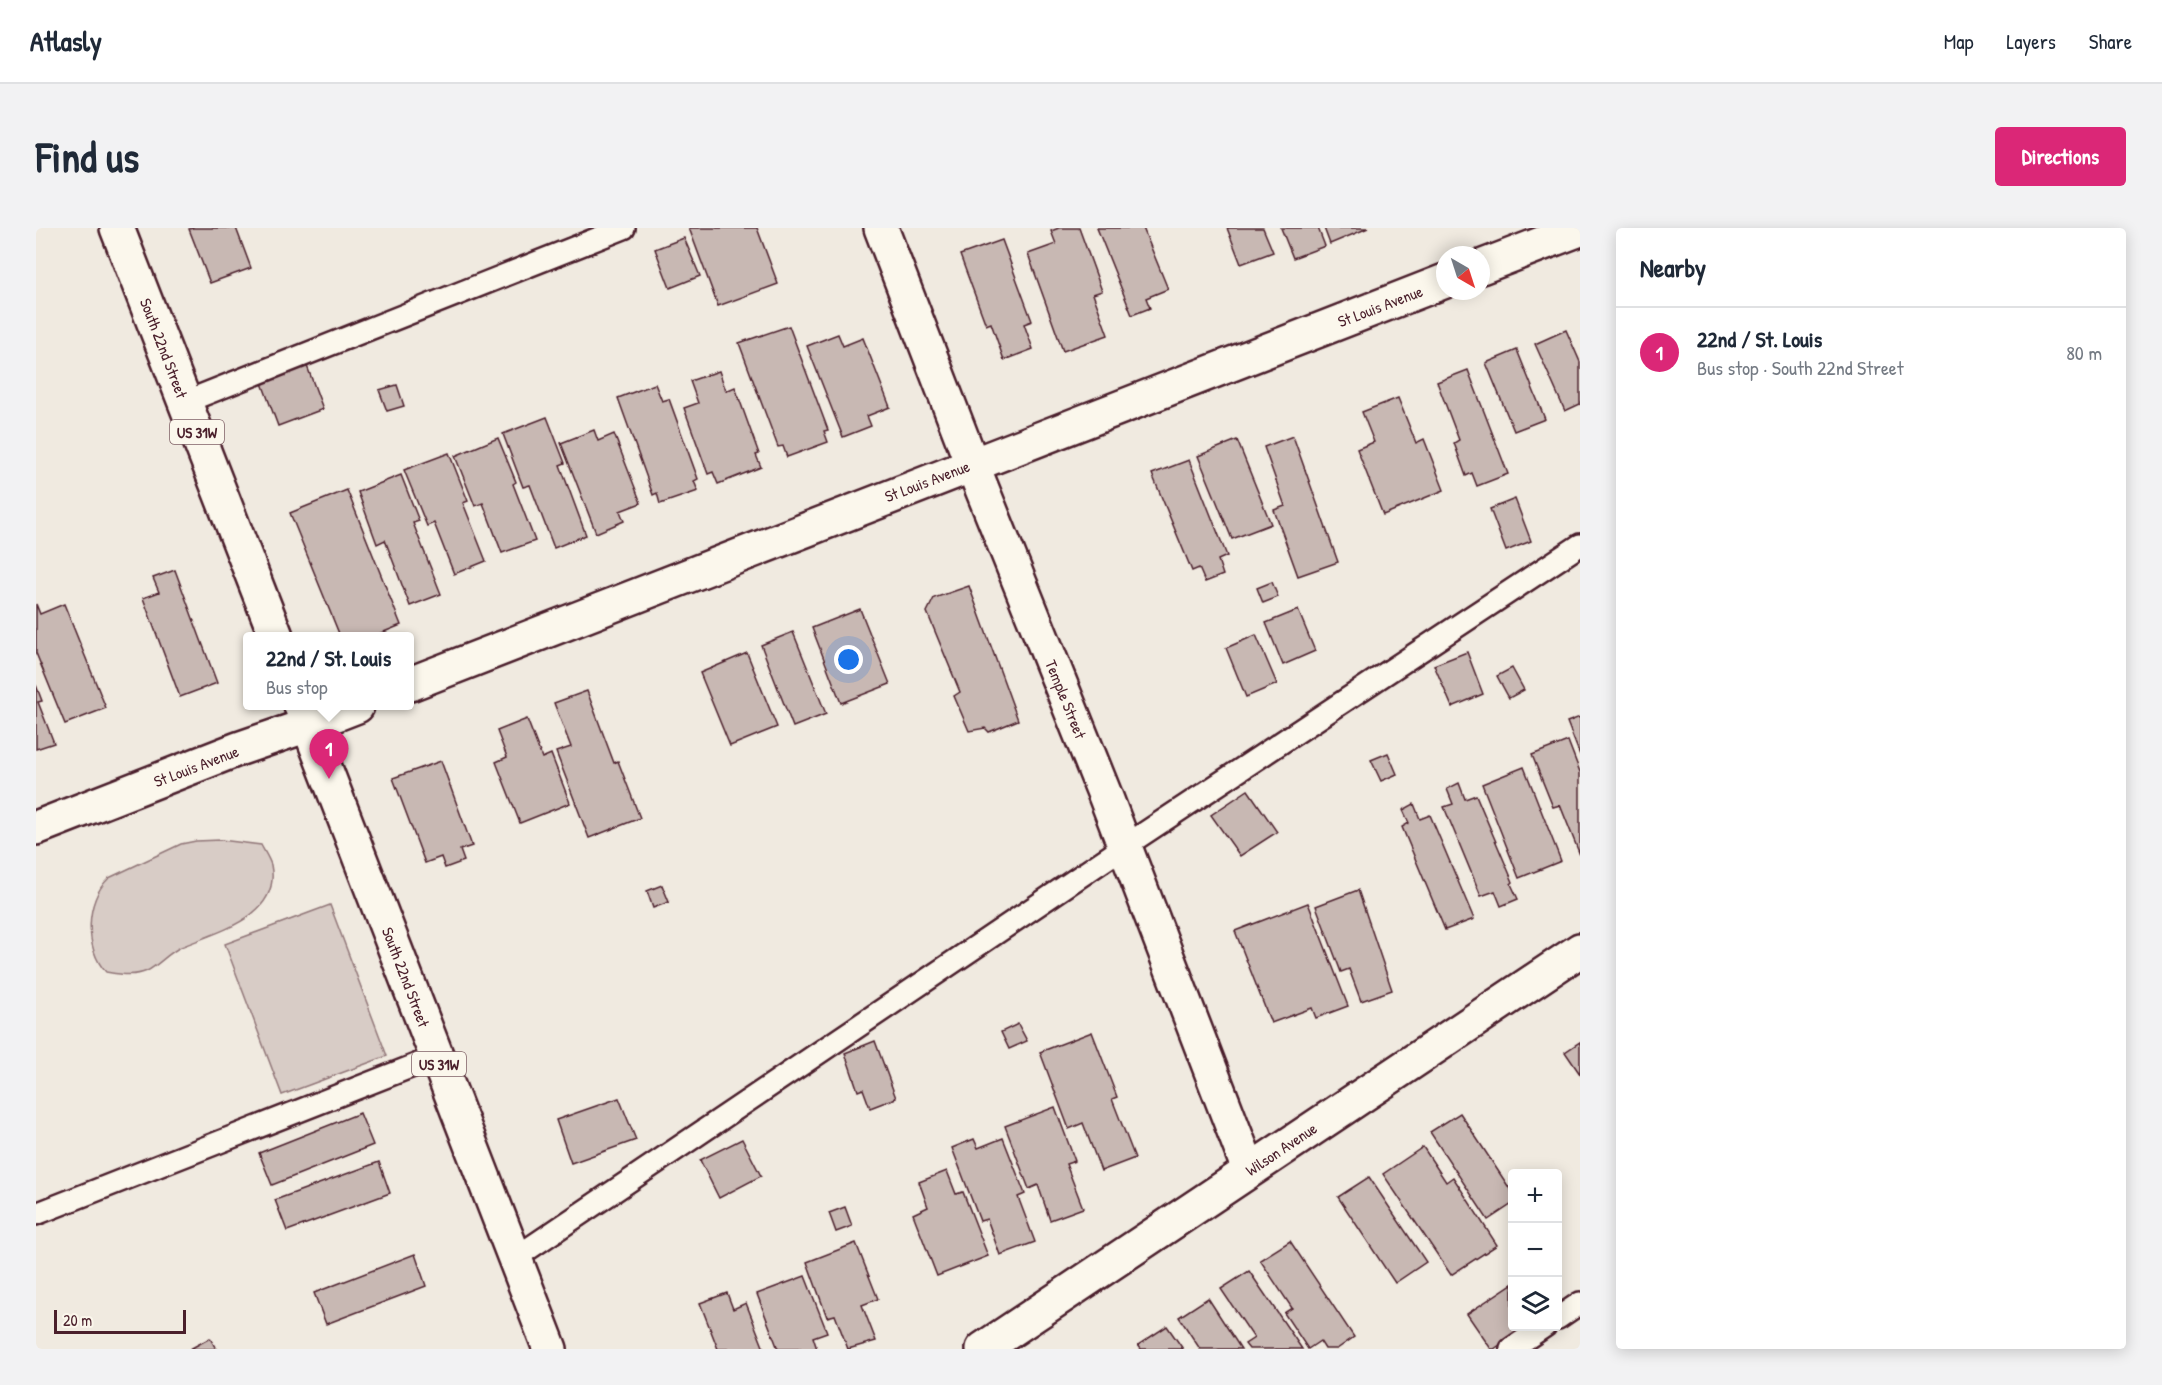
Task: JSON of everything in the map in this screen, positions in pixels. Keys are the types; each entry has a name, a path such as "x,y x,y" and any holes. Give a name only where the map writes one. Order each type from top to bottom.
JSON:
{"street":[{"name":"South 22nd Street","path":"117,228 274,632"},
{"name":"Temple Street","path":"881,228 972,464 1125,846 1249,1170"},
{"path":"1490,264 1580,229"},
{"name":"St Louis Avenue","path":"414,682 1436,284"},
{"name":"St Louis Avenue","path":"36,828 238,749 305,715 331,710"},
{"name":"South 22nd Street","path":"305,715 550,1349"},
{"name":"Wilson Avenue","path":"983,1349 1580,950"}],"lane":[{"path":"185,402 624,228"},
{"path":"515,1258 1125,846 1580,545"},
{"path":"36,1214 436,1057"},
{"path":"1562,1315 1580,1303"},
{"path":"1511,1349 1538,1331"}],"shaded area":[{"path":"221,840 261,845 268,857 272,883 266,898 257,910 228,928 181,947 147,971 132,974 106,972 94,951 90,925 95,899 101,887 109,878 181,844"},
{"path":"330,905 387,1056 282,1095 225,944"}],"building":[{"path":"236,228 251,268 210,283 189,229"},
{"path":"689,228 757,228 778,284 718,306"},
{"path":"1059,228 1079,228 1102,291 1093,294 1108,335 1063,351 1028,254 1056,244 1051,231"},
{"path":"1097,228 1143,228 1168,289 1146,298 1150,308 1132,315"},
{"path":"1227,228 1263,228 1273,252 1241,264"},
{"path":"1281,228 1318,228 1325,246 1293,258"},
{"path":"1324,228 1368,228 1330,244"},
{"path":"684,238 700,276 670,288 655,249"},
{"path":"1002,240 1032,321 1024,324 1033,349 1004,360 991,323 986,325 960,255"},
{"path":"789,326 828,430 824,431 828,442 787,457 783,446 778,447 739,343"},
{"path":"1566,330 1580,362 1580,404 1565,411 1535,344"},
{"path":"838,334 843,346 863,338 890,407 867,416 871,426 843,437 807,346"},
{"path":"1517,350 1545,419 1514,431 1486,363"},
{"path":"307,366 323,409 278,426 262,383"},
{"path":"1468,370 1508,474 1477,486 1472,473 1466,476 1454,443 1459,440 1437,382"},
{"path":"719,371 726,391 735,387 759,454 756,455 761,467 718,484 713,472 708,474 684,408 698,403 690,381"},
{"path":"655,384 662,401 669,399 698,479 694,481 698,491 660,504 657,493 653,495 618,398"},
{"path":"397,385 404,406 387,411 379,390"},
{"path":"1398,398 1416,443 1424,439 1444,490 1383,515 1357,449 1374,442 1362,412"},
{"path":"547,417 565,463 560,465 586,535 554,548 530,485 523,487 503,434"},
{"path":"594,430 598,441 614,434 641,503 620,511 624,521 596,533 561,443"},
{"path":"1293,436 1338,562 1298,576 1274,510 1285,506 1264,447"},
{"path":"498,438 516,482 513,484 535,541 502,553 483,503 475,506 455,456"},
{"path":"1237,440 1271,524 1232,539 1198,456"},
{"path":"449,453 468,501 463,503 486,561 454,574 434,523 427,526 404,470"},
{"path":"1189,460 1227,556 1218,560 1223,575 1205,582 1199,568 1192,571 1152,474"},
{"path":"401,475 419,521 413,523 441,594 410,606 385,540 377,544 358,492"},
{"path":"347,490 401,625 384,632 338,632 290,513"},
{"path":"1515,499 1531,541 1506,551 1490,509"},
{"path":"175,570 217,683 180,697 143,598 159,592 153,578"},
{"path":"1272,582 1278,597 1263,603 1257,588"},
{"path":"969,586 1018,720 989,732 985,728 969,731 954,696 960,692 927,612 934,598"},
{"path":"36,604 40,614 64,604 106,708 65,724 36,653"},
{"path":"860,609 890,684 841,703 812,628"},
{"path":"1298,610 1315,651 1283,665 1266,623"},
{"path":"793,632 826,714 793,727 761,645"},
{"path":"1256,635 1277,684 1246,697 1226,648"},
{"path":"1467,652 1483,694 1452,707 1434,665"},
{"path":"747,653 777,727 730,746 700,673"},
{"path":"1512,668 1524,690 1509,698 1497,676"},
{"path":"36,685 42,701 38,702 54,743 36,749"},
{"path":"587,691 614,763 618,761 640,818 589,838 556,752 571,747 554,703"},
{"path":"1580,717 1580,755 1567,722"},
{"path":"527,719 542,758 551,754 570,803 520,823 496,762 507,757 497,731"},
{"path":"1568,741 1580,772 1580,855 1560,805 1553,807 1532,755"},
{"path":"1388,753 1397,774 1381,781 1371,760"},
{"path":"441,761 472,846 460,850 464,861 445,868 441,857 425,863 393,778"},
{"path":"1524,767 1561,861 1519,878 1482,784"},
{"path":"1459,783 1465,799 1476,795 1518,899 1501,906 1495,891 1481,896 1444,807 1453,804 1447,789"},
{"path":"1248,790 1277,832 1240,856 1211,815"},
{"path":"1414,804 1420,819 1430,815 1474,919 1445,930 1402,827 1409,823 1403,810"},
{"path":"662,885 669,902 653,908 647,891"},
{"path":"1358,890 1392,990 1361,1001 1349,969 1341,972 1316,906"},
{"path":"1308,903 1348,1006 1316,1018 1312,1008 1271,1023 1235,931"},
{"path":"1018,1024 1027,1041 1009,1049 1001,1032"},
{"path":"1092,1032 1117,1097 1112,1099 1135,1158 1101,1171 1083,1123 1069,1129 1040,1052"},
{"path":"875,1041 896,1098 870,1108 863,1089 858,1091 845,1053"},
{"path":"1580,1042 1580,1074 1565,1052"},
{"path":"619,1098 636,1140 571,1163 556,1120"},
{"path":"1055,1107 1075,1161 1066,1164 1083,1208 1050,1220 1038,1185 1029,1189 1005,1126"},
{"path":"360,1113 373,1145 272,1185 259,1153"},
{"path":"1460,1113 1508,1186 1508,1207 1488,1220 1430,1132"},
{"path":"1003,1138 1025,1194 1018,1197 1035,1242 1000,1255 987,1219 980,1221 952,1148 974,1139 978,1148"},
{"path":"742,1139 761,1176 719,1198 700,1160"},
{"path":"1423,1147 1446,1182 1453,1177 1497,1245 1451,1275 1383,1174"},
{"path":"379,1162 390,1193 287,1231 275,1200"},
{"path":"947,1171 956,1194 963,1192 988,1256 937,1276 913,1214 928,1207 919,1182"},
{"path":"1369,1177 1426,1262 1395,1283 1338,1197"},
{"path":"845,1207 852,1226 836,1232 829,1213"},
{"path":"1290,1241 1354,1337 1337,1349 1325,1349 1320,1341 1308,1349 1284,1313 1292,1308 1260,1260"},
{"path":"856,1243 878,1299 862,1305 876,1341 848,1349 835,1315 827,1317 807,1262"},
{"path":"415,1254 426,1286 326,1324 314,1293"},
{"path":"1249,1271 1302,1349 1249,1349 1245,1344 1254,1338 1221,1289"},
{"path":"805,1276 827,1332 813,1337 817,1349 778,1349 757,1294"},
{"path":"1508,1287 1508,1331 1520,1331 1491,1349 1467,1314"},
{"path":"727,1293 733,1309 746,1303 764,1349 718,1349 700,1303"},
{"path":"1208,1298 1241,1349 1200,1349 1179,1317"},
{"path":"1167,1326 1183,1349 1141,1349 1138,1345"},
{"path":"210,1338 216,1349 190,1349"}],"place":[{"name":"22nd / St. Louis","path":"329,779"}]}
